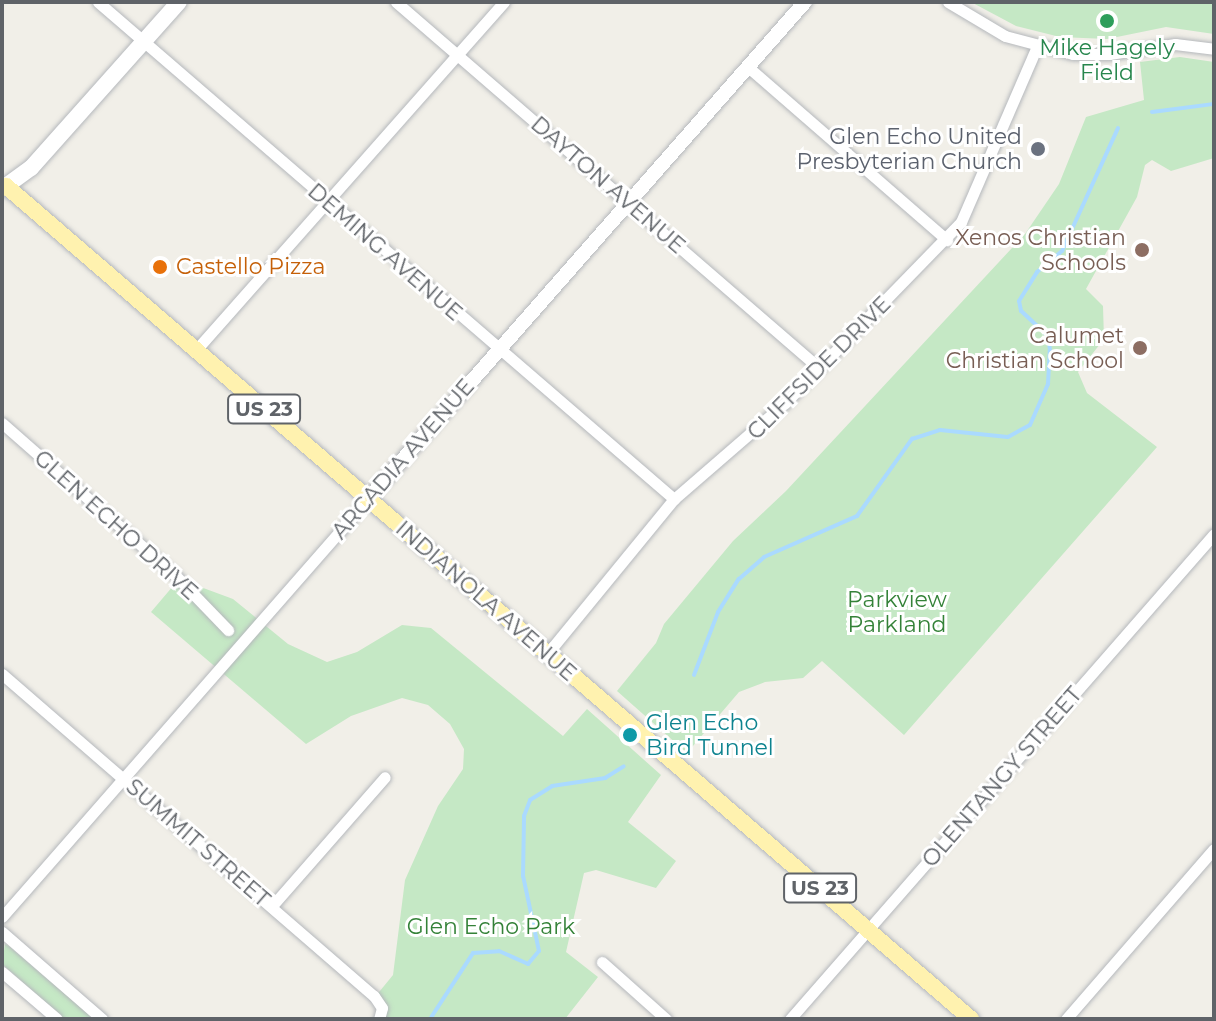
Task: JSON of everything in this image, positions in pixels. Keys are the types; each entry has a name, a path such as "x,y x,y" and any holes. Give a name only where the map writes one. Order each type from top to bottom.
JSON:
{"main road":[{"path":"3,185 31,168 179,2"},
{"name":"INDIANOLA AVENUE","path":"3,185 971,1019"}],"street":[{"name":"DEMING AVENUE","path":"98,2 674,499"},
{"name":"DAYTON AVENUE","path":"396,2 819,368"},
{"path":"196,350 504,2"},
{"name":"ARCADIA AVENUE","path":"2,917 804,2"},
{"path":"948,2 1005,36 1037,46 1090,55 1192,45 1214,49"},
{"name":"CLIFFSIDE DRIVE","path":"547,654 674,499 740,446 947,240 972,203 1037,46"},
{"path":"748,67 947,240"},
{"name":"GLEN ECHO DRIVE","path":"2,423 174,574 228,630"},
{"name":"OLENTANGY STREET","path":"790,1019 1214,534"},
{"name":"SUMMIT STREET","path":"2,674 374,996 382,1008 379,1019"},
{"path":"272,906 385,777"},
{"path":"1066,1019 1214,849"},
{"path":"2,932 102,1019"},
{"path":"602,962 666,1019"},
{"path":"2,972 57,1019"}],"green space":[{"name":"Mike Hagely Field","path":"971,2 1214,2 1214,34 1166,27 1107,39 1060,37 1016,26"},
{"name":"Parkview Parkland","path":"1180,57 1214,62 1214,158 1171,171 1152,160 1145,165 1137,197 1086,289 1103,306 1104,339 1078,372 1087,393 1157,447 904,735 822,661 803,678 765,682 739,692 687,753 617,691 656,643 664,624 733,541 786,491 1025,234 1059,184 1086,117 1144,100 1140,62"},
{"name":"Glen Echo Park","path":"179,579 233,599 288,644 327,662 357,652 402,625 431,628 563,736 587,709 661,775 628,822 676,861 656,888 596,870 584,873 566,952 598,977 565,1019 379,1019 375,997 393,975 405,880 438,806 463,769 464,749 450,724 428,705 402,698 351,716 306,744 151,612"},
{"path":"5,944 94,1019 65,1019 2,964"}],"waterway":[{"path":"1152,112 1214,104"},
{"path":"694,675 718,612 739,579 764,557 857,516 912,439 940,430 1008,437 1030,425 1048,384 1050,350 1048,336 1021,311 1019,301 1037,272 1062,251 1118,128"},
{"path":"430,1019 473,953 499,951 528,964 539,951 523,876 524,816 530,800 552,786 605,778 624,766"}],"place":[{"name":"Mike Hagely Field","path":"1107,21"},
{"name":"Glen Echo United Presbyterian Church","path":"1038,149"},
{"name":"Xenos Christian Schools","path":"1142,250"},
{"name":"Castello Pizza","path":"160,267"},
{"name":"Calumet Christian School","path":"1140,348"},
{"name":"Glen Echo Bird Tunnel","path":"630,735"}]}
